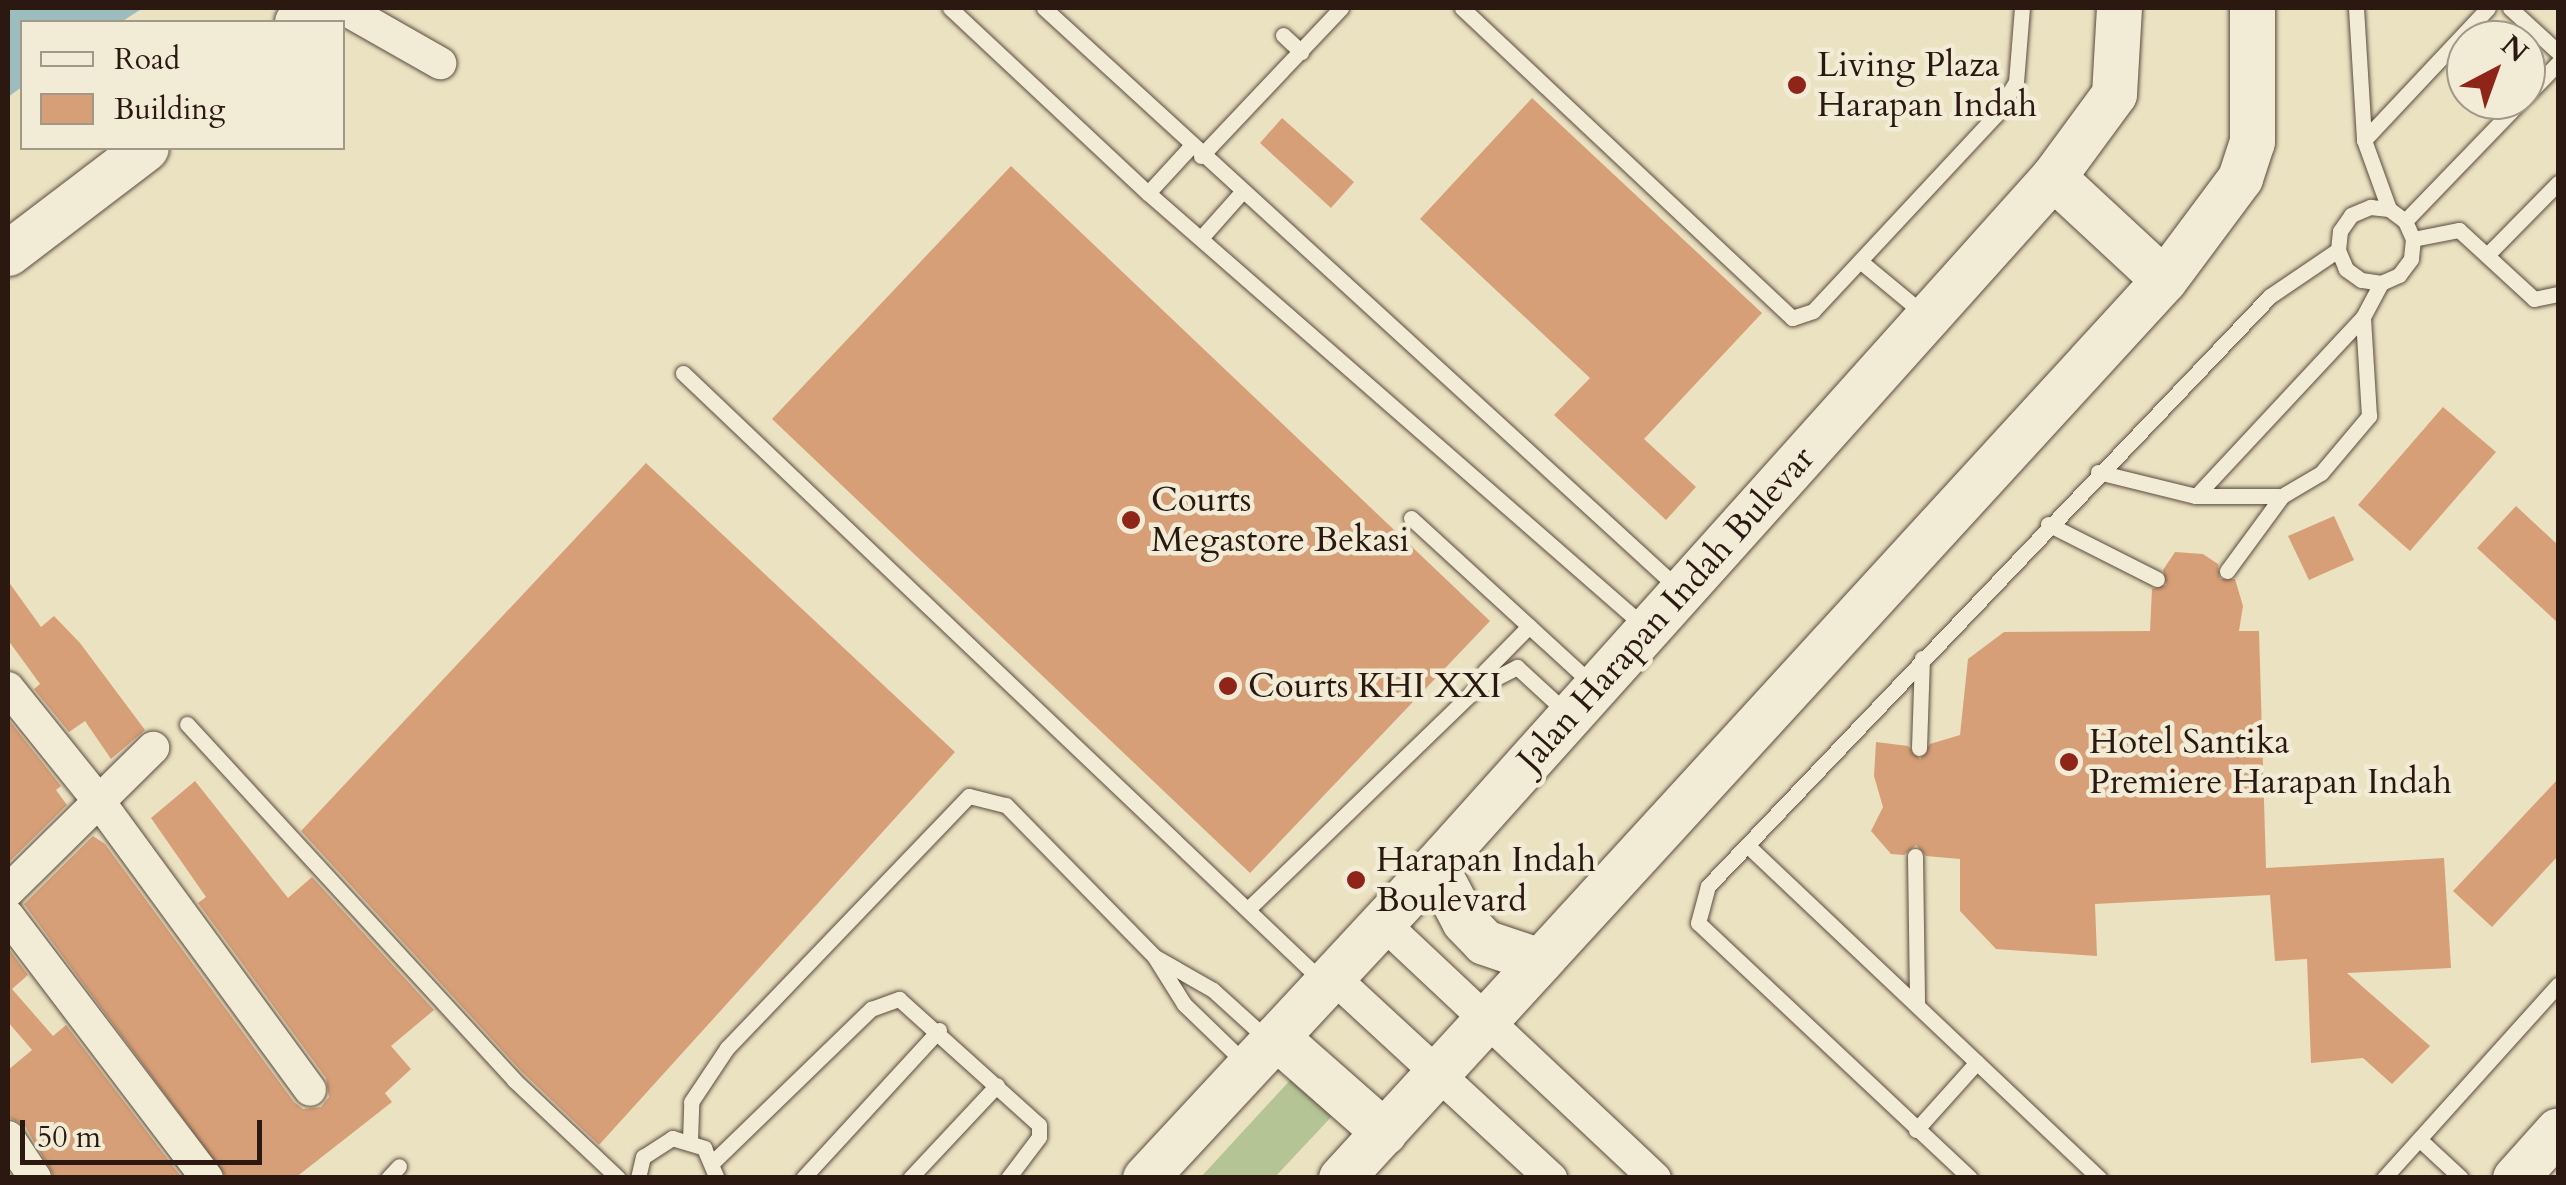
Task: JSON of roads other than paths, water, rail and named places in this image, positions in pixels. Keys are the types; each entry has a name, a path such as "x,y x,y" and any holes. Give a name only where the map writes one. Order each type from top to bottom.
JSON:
{"street":[{"path":"343,8 440,63"},
{"name":"Jalan Harapan Indah Bulevar","path":"1145,1178 1435,866 1928,318 2065,188 2114,94 2119,8"},
{"path":"1341,1178 2164,280 2240,178 2252,142 2252,8"},
{"path":"8,254 143,150"},
{"path":"2065,188 2164,280"},
{"path":"8,688 98,800 310,1090"},
{"path":"8,891 153,748"},
{"path":"1435,866 1464,921 1484,942 1540,960"},
{"path":"8,916 207,1178"},
{"path":"1383,923 1655,1178"},
{"path":"1330,981 1440,1072 1551,1178"},
{"path":"1265,1049 1384,1132"},
{"path":"2515,1178 2558,1130"},
{"path":"8,1137 35,1178"}],"lane":[{"path":"950,8 1148,192 1648,629"},
{"path":"1044,8 1241,193 1682,592"},
{"path":"1148,192 1300,52 1341,8"},
{"path":"1462,8 1781,312 1792,318 1814,311 2008,97 2016,82 2022,8"},
{"path":"2356,8 2364,140 2389,210"},
{"path":"2364,140 2488,8"},
{"path":"2510,8 2558,52"},
{"path":"1284,35 1300,52"},
{"path":"2405,221 2503,120"},
{"path":"2487,255 2558,183"},
{"path":"1201,238 1241,193"},
{"path":"1958,1174 1698,922 1708,886 2048,524 2270,296 2338,250 2351,215 2370,207 2389,210 2405,221 2413,239 2411,259 2381,283 2363,317 2196,496"},
{"path":"2413,239 2459,230 2534,299 2558,294"},
{"path":"2338,250 2346,269 2381,283"},
{"path":"1860,261 1928,318"},
{"path":"2227,571 2282,496 2321,473 2369,416 2363,317"},
{"path":"683,372 1248,909 1330,981"},
{"path":"2098,472 2196,496 2282,496"},
{"path":"1410,518 1528,626 1582,700"},
{"path":"2048,524 2157,579"},
{"path":"1478,687 1485,671 1528,626"},
{"path":"1920,748 1922,658"},
{"path":"1248,909 1478,687 1517,667 1582,700"},
{"path":"187,724 514,1080 618,1178"},
{"path":"1008,1178 1041,1132 939,1030 899,998 885,1000 715,1169 690,1140 691,1102 727,1048 969,796 1006,805 1154,956 1184,1004 1265,1049"},
{"path":"1747,844 2098,1178"},
{"path":"1914,856 1917,1005"},
{"path":"1154,956 1212,990 1265,1049"},
{"path":"2384,1178 2558,985"},
{"path":"803,1178 939,1030"},
{"path":"1916,1130 1977,1062"},
{"path":"910,1178 997,1085"},
{"path":"2419,1139 2461,1178"},
{"path":"638,1178 643,1157 656,1144 690,1140"}],"water":[{"path":"8,8 143,8 124,20 20,20 20,88 8,97"}],"place":[{"name":"Living Plaza Harapan Indah","path":"1797,85"},
{"name":"Courts Megastore Bekasi","path":"1131,520"},
{"name":"Courts KHI XXI","path":"1228,686"},
{"name":"Hotel Santika Premiere Harapan Indah","path":"2069,762"},
{"name":"Harapan Indah Boulevard","path":"1356,880"}]}
